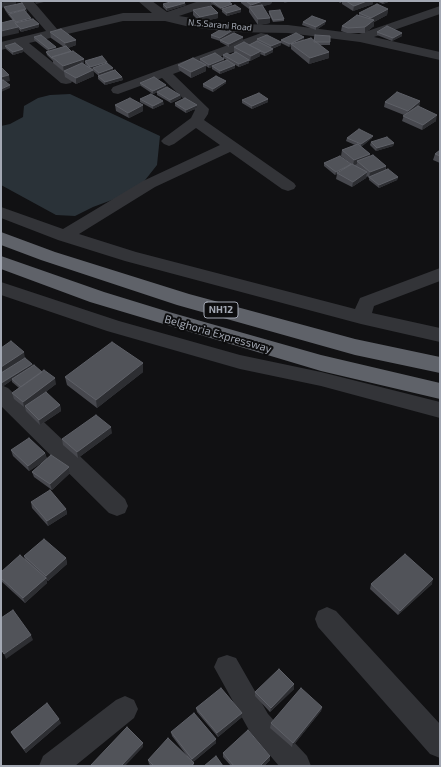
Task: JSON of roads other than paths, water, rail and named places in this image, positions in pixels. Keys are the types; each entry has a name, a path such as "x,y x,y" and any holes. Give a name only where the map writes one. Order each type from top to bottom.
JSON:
{"highway":[{"name":"NH12","path":"1,238 48,256 184,300 355,347 440,365"},
{"name":"Belghoria Expressway","path":"1,262 97,297 164,318 321,363 440,391"}],"street":[{"path":"26,1 54,33"},
{"path":"144,1 165,17 210,1"},
{"path":"360,38 440,10"},
{"name":"N.S.Sarani Road","path":"1,46 123,17 165,17 190,23 231,28 288,29 360,38 440,56"},
{"path":"118,90 247,42 288,29"},
{"path":"20,42 66,80"},
{"path":"164,73 202,109 201,114 196,121 169,141"},
{"path":"196,121 288,186"},
{"path":"64,236 149,184 231,146"},
{"path":"1,212 64,236 131,257 361,317 440,335"},
{"path":"361,317 366,302 440,274"},
{"path":"1,288 114,326 240,362 321,379 440,410"},
{"path":"1,393 117,506"},
{"path":"327,619 440,744"},
{"path":"227,667 259,723 297,766"},
{"path":"53,766 125,709"}]}
